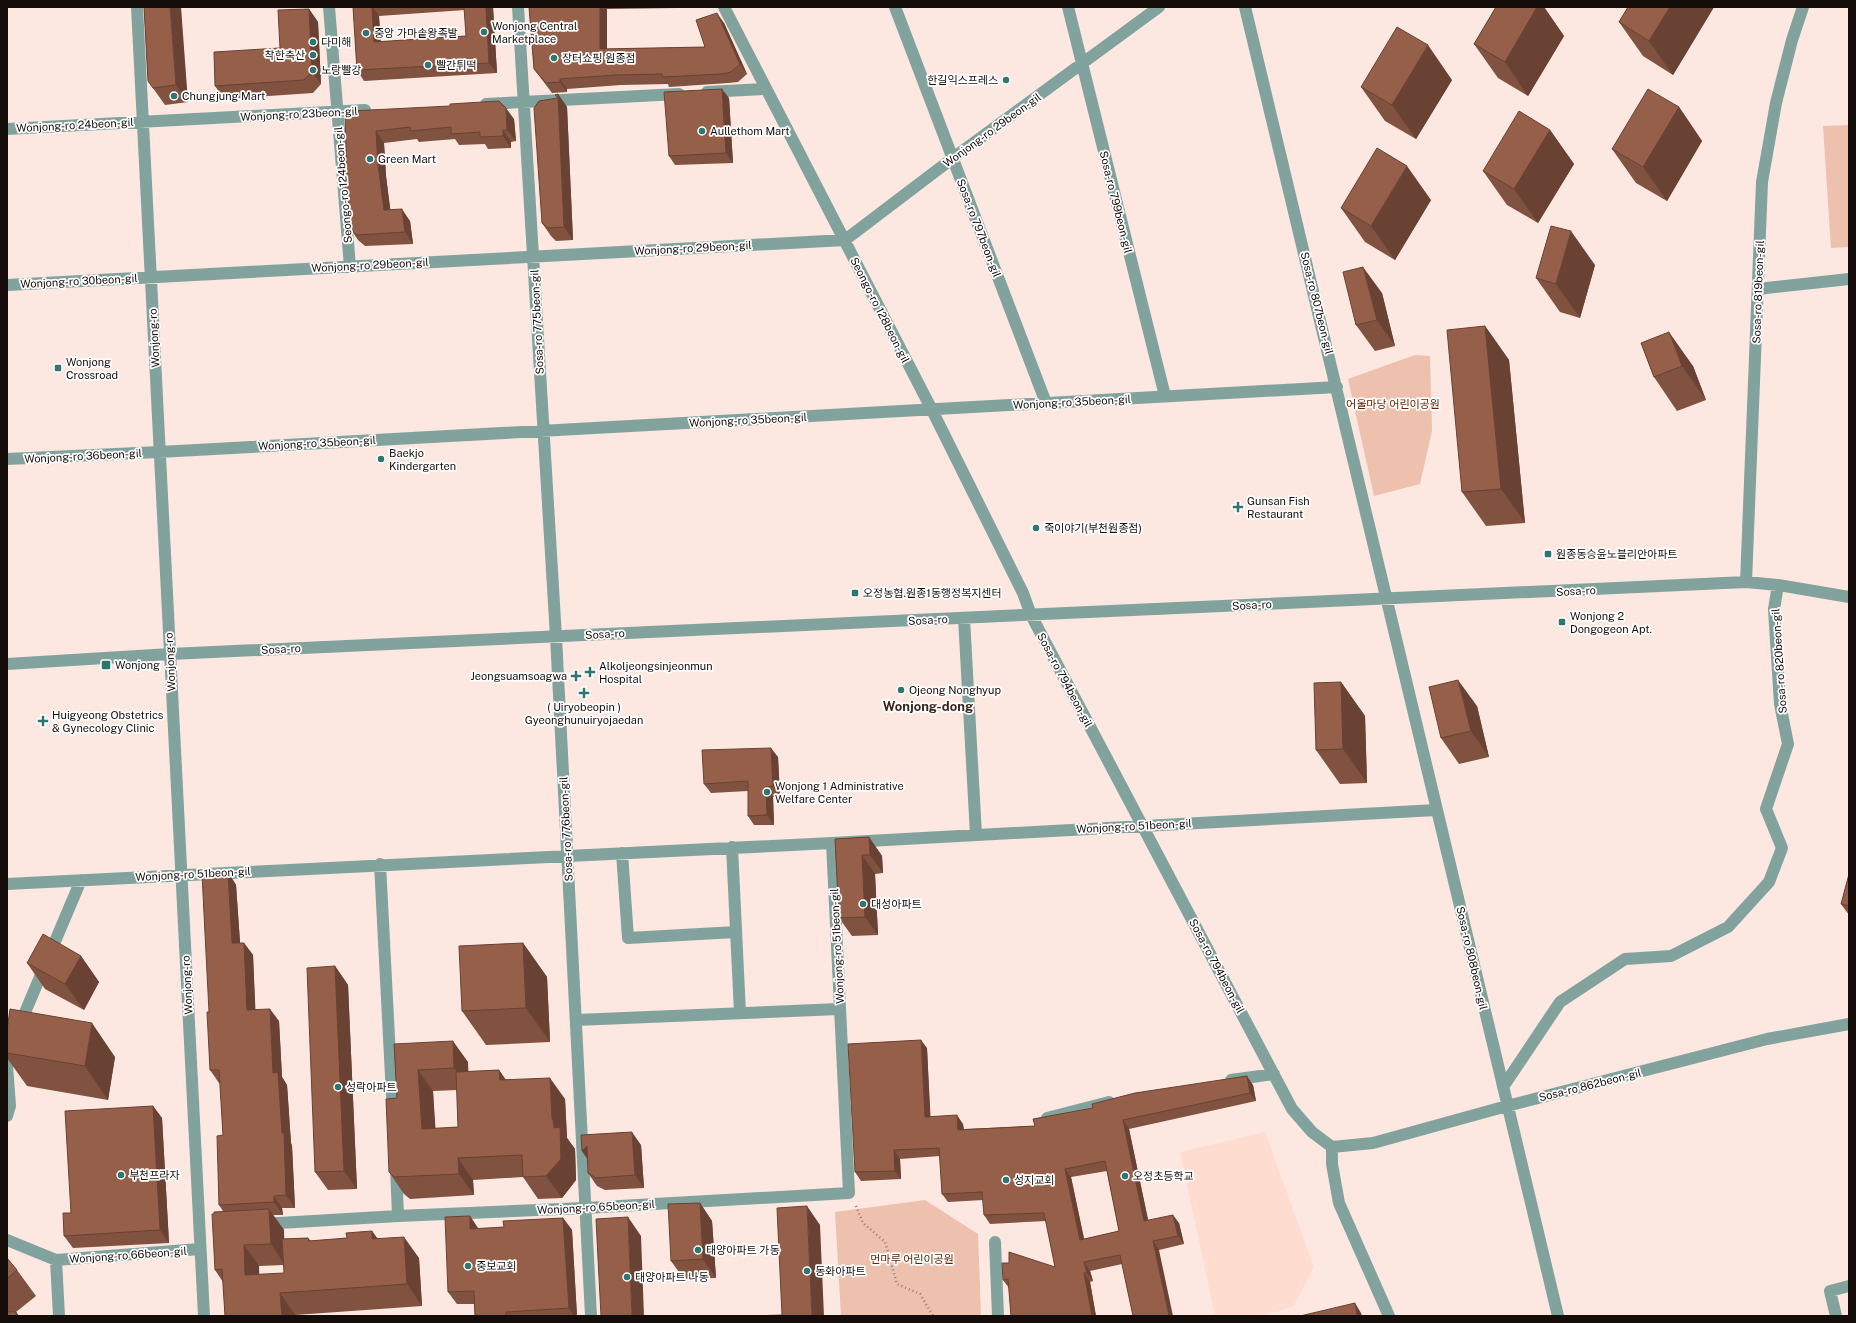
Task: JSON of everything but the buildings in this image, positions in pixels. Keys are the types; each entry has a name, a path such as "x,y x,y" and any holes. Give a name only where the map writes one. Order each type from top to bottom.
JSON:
{"street":[{"name":"Wonjong-ro","path":"137,7 204,1316"},
{"name":"Seongo-ro 124beon-gil","path":"329,7 350,267"},
{"name":"Sosa-ro 775beon-gil","path":"518,7 556,637"},
{"name":"Seongo-ro 128beon-gil","path":"724,7 932,410 1023,593 1031,615"},
{"name":"Sosa-ro 797beon-gil","path":"895,7 1046,403"},
{"name":"Sosa-ro 799beon-gil","path":"1068,7 1165,396"},
{"name":"Wonjong-ro 29beon-gil","path":"150,277 844,240 1159,7"},
{"name":"Sosa-ro 807beon-gil","path":"1245,7 1388,599"},
{"name":"Sosa-ro 819beon-gil","path":"1746,582 1762,182 1776,103 1792,40 1803,7"},
{"path":"477,105 766,89"},
{"name":"Wonjong-ro 23beon-gil","path":"143,122 376,110"},
{"name":"Wonjong-ro 24beon-gil","path":"7,128 143,122"},
{"name":"Wonjong-ro 30beon-gil","path":"7,285 150,277"},
{"path":"1758,289 1849,279"},
{"name":"Wonjong-ro 35beon-gil","path":"159,452 1337,387"},
{"name":"Wonjong-ro 36beon-gil","path":"7,459 159,452"},
{"name":"Sosa-ro","path":"7,664 170,654 1746,582 1778,585 1849,597"},
{"name":"Sosa-ro 820beon-gil","path":"1503,1087 1560,1002 1625,959 1670,956 1728,927 1769,882 1782,848 1766,809 1788,744 1780,704 1774,609 1778,585"},
{"name":"Sosa-ro 808beon-gil","path":"1388,599 1436,810 1558,1316"},
{"name":"Sosa-ro 794beon-gil","path":"1031,615 1292,1109 1312,1132 1332,1147"},
{"path":"964,618 976,835"},
{"name":"Sosa-ro 776beon-gil","path":"556,637 591,1316"},
{"name":"Wonjong-ro 51beon-gil","path":"7,884 380,864 832,843 1436,810"},
{"name":"Wonjong-ro 51beon-gil","path":"832,843 849,1193"},
{"path":"732,847 740,1014"},
{"path":"622,853 628,938 736,932"},
{"path":"380,864 394,1130"},
{"path":"7,1055 80,880"},
{"path":"576,1020 840,1009"},
{"name":"Sosa-ro 862beon-gil","path":"1332,1147 1373,1143 1507,1106 1767,1039 1849,1024"},
{"path":"7,1065 10,1106 7,1116"},
{"path":"1221,1082 1274,1074"},
{"path":"1047,1118 1118,1100"},
{"path":"1332,1147 1332,1164 1339,1203 1389,1316"},
{"path":"395,1153 398,1216"},
{"name":"Wonjong-ro 65beon-gil","path":"247,1225 849,1193"},
{"path":"199,1228 215,1226"},
{"name":"Wonjong-ro 66beon-gil","path":"7,1240 56,1260 200,1249"},
{"path":"995,1242 998,1316"},
{"name":"Wonjong-ro 66beon-gil","path":"56,1260 59,1316"},
{"path":"1836,1316 1830,1291 1849,1286"}],"path":[{"path":"849,1193 863,1222 885,1242 897,1284 920,1294 933,1316"}],"shaded area":[{"path":"1265,1132 1314,1267 1293,1307 1258,1316 1215,1316 1180,1152"}],"green space":[{"path":"1849,125 1849,247 1831,248 1823,126"},
{"name":"어울마당 어린이공원","path":"1415,355 1430,356 1432,431 1420,484 1374,496 1348,379"},
{"name":"먼마루 어린이공원","path":"925,1200 978,1234 981,1316 841,1316 835,1212"}],"place":[{"name":"Wonjong Central Marketplace","path":"484,32"},
{"name":"중앙 가마솥왕족발","path":"366,33"},
{"name":"다미해","path":"313,42"},
{"name":"착한축산","path":"313,55"},
{"name":"장터쇼핑 원종점","path":"554,58"},
{"name":"빨간튀떡","path":"428,65"},
{"name":"노랑빨강","path":"313,70"},
{"name":"한길익스프레스","path":"1006,80"},
{"name":"Chungjung Mart","path":"174,96"},
{"name":"Aullethom Mart","path":"702,131"},
{"name":"Green Mart","path":"370,159"},
{"name":"Wonjong Crossroad","path":"58,368"},
{"name":"Baekjo Kindergarten","path":"381,459"},
{"name":"Gunsan Fish Restaurant","path":"1238,507"},
{"name":"죽이야기(부천원종점)","path":"1036,528"},
{"name":"원종동승윤노블리안아파트","path":"1548,554"},
{"name":"오정농협.원종1동행정복지센터","path":"855,593"},
{"name":"Wonjong 2 Dongogeon Apt.","path":"1562,622"},
{"name":"Wonjong","path":"106,665"},
{"name":"Alkoljeongsinjeonmun Hospital","path":"590,672"},
{"name":"Jeongsuamsoagwa","path":"576,676"},
{"name":"Ojeong Nonghyup","path":"901,690"},
{"name":"( Uiryobeopin ) Gyeonghunuiryojaedan","path":"584,693"},
{"name":"Huigyeong Obstetrics & Gynecology Clinic","path":"43,721"},
{"name":"Wonjong 1 Administrative Welfare Center","path":"767,792"},
{"name":"대성아파트","path":"863,904"},
{"name":"성락아파트","path":"338,1087"},
{"name":"부천프라자","path":"121,1175"},
{"name":"오정초등학교","path":"1125,1176"},
{"name":"성지교회","path":"1006,1180"},
{"name":"태양아파트 가동","path":"698,1250"},
{"name":"중보교회","path":"468,1266"},
{"name":"동화아파트","path":"807,1271"},
{"name":"태양아파트 나동","path":"627,1277"}],"district":[{"name":"Wonjong-dong","path":"928,706"}]}
